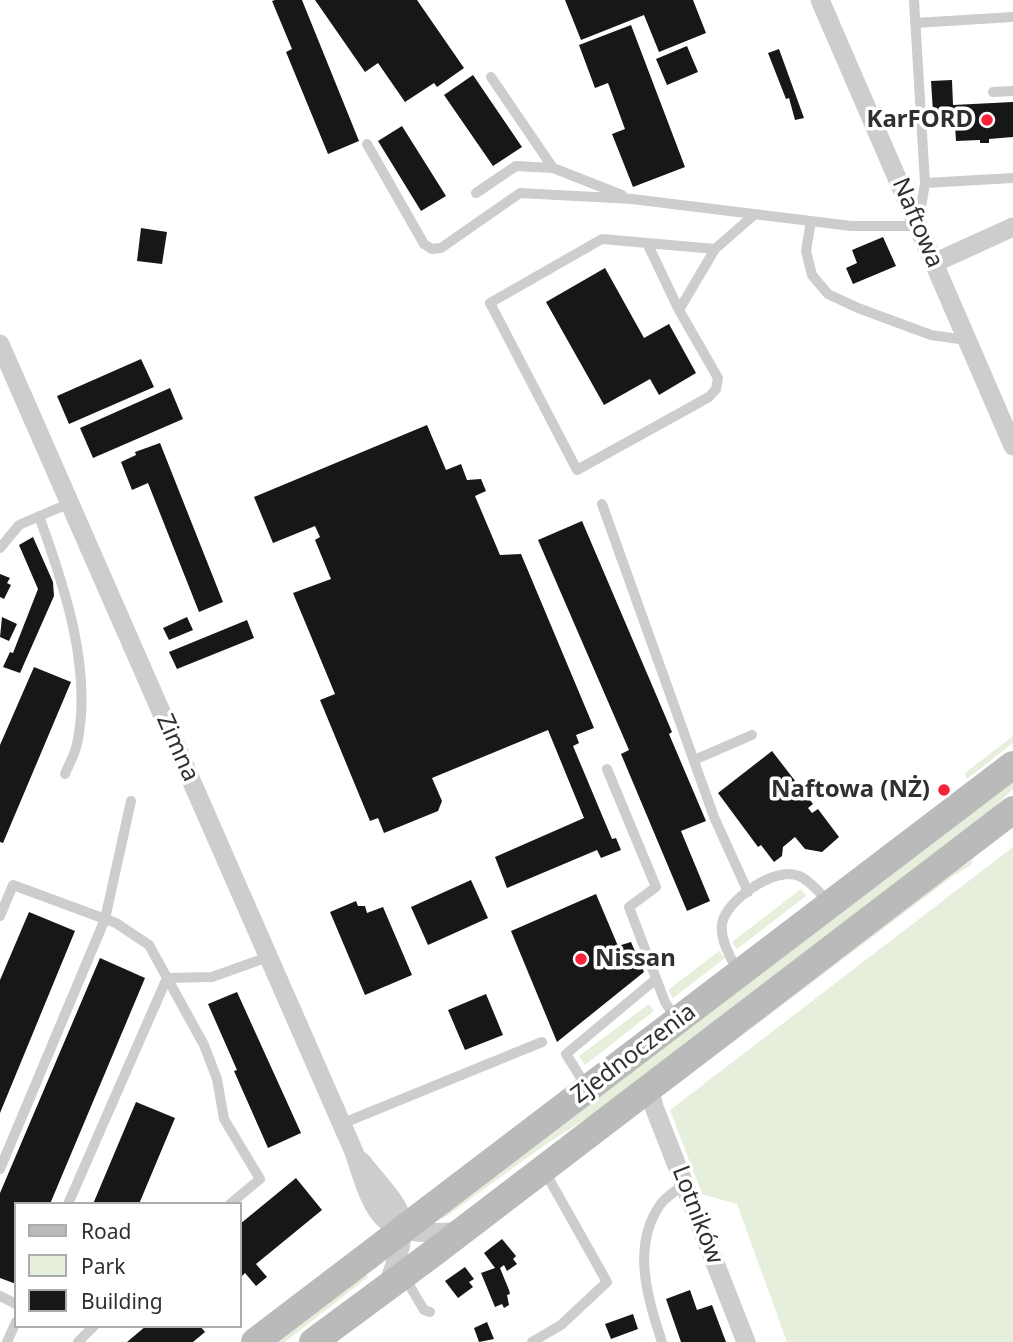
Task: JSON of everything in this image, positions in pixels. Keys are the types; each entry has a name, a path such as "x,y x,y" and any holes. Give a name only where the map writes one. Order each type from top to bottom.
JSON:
{"main road":[{"name":"Zjednoczenia","path":"254,1342 1013,765"},
{"name":"Zjednoczenia","path":"313,1342 1013,810"}],"street":[{"name":"Naftowa","path":"820,0 1013,446"},
{"path":"934,263 1013,227"},
{"name":"Zimna","path":"0,344 354,1152 375,1210 389,1225 404,1229 433,1234 462,1231"},
{"name":"Lotników","path":"649,1088 654,1107 746,1342"},
{"path":"396,1279 404,1229"}],"lane":[{"path":"367,144 424,244 432,249 441,248 520,193 632,199 851,226 918,226 925,183 914,0"},
{"path":"915,23 1013,18"},
{"path":"491,77 553,168"},
{"path":"993,92 1013,91"},
{"path":"476,193 516,166 553,168 632,199"},
{"path":"925,183 1013,178"},
{"path":"679,310 715,249 755,214"},
{"path":"811,221 806,251 812,275 828,294 931,335 967,340"},
{"path":"647,243 679,310 718,378 716,388 709,397 577,470 490,303 602,239 715,249"},
{"path":"0,548 19,525 69,503"},
{"path":"602,504 714,817 748,892"},
{"path":"39,516 60,575 82,685 77,746 65,774"},
{"path":"694,760 752,736"},
{"path":"607,769 656,887 629,907 667,1006 678,1021"},
{"path":"0,1168 105,919 131,801"},
{"path":"739,974 724,942 722,925 725,913 761,880 778,874 792,873 802,876 831,904"},
{"path":"0,916 13,884 116,923 149,945 204,1045 217,1079 224,1119 260,1179 232,1202"},
{"path":"167,978 212,977 268,957"},
{"path":"69,1202 167,978"},
{"path":"588,1089 566,1054 656,979"},
{"path":"341,1124 542,1042"},
{"path":"532,1342 561,1325 607,1282 543,1169"},
{"path":"662,1342 643,1265 650,1227 660,1203 686,1184"},
{"path":"396,1279 424,1310 430,1312"},
{"path":"78,1342 92,1328"}],"green space":[{"path":"1013,736 1013,743 967,779 965,773"},
{"path":"1013,777 1013,789 979,822 622,1096 546,1144 438,1220"},
{"path":"1013,847 1013,1342 787,1342 737,1204 702,1194 670,1110"},
{"path":"973,859 971,865 669,1091 671,1084 923,892"},
{"path":"801,889 806,896 737,949 732,942"},
{"path":"719,951 725,958 673,998 668,990"},
{"path":"649,1004 654,1011 585,1065 579,1056"},
{"path":"364,1271 368,1277 285,1342 276,1342"}],"building":[{"path":"302,0 359,141 328,154 286,52 292,49 272,1"},
{"path":"315,0 417,0 464,68 437,87 434,83 405,102 378,63 365,72"},
{"path":"565,0 693,0 706,33 659,52 644,15 581,40"},
{"path":"631,25 685,167 633,187 612,134 625,129 608,83 595,88 579,45"},
{"path":"687,46 698,72 667,85 656,59"},
{"path":"779,49 804,118 795,120 789,98 786,99 768,53"},
{"path":"473,75 522,147 493,166 444,95"},
{"path":"952,80 953,105 1013,102 1013,137 989,139 989,143 980,143 980,140 956,141 954,111 933,112 931,81"},
{"path":"402,126 446,196 421,211 378,141"},
{"path":"141,228 167,232 162,264 137,261"},
{"path":"883,237 896,266 853,284 846,268 857,263 852,250"},
{"path":"605,268 644,338 669,324 696,373 659,395 650,379 604,405 546,302"},
{"path":"141,359 154,387 69,424 57,396"},
{"path":"170,388 183,419 93,458 80,428"},
{"path":"427,425 446,470 461,464 467,480 481,479 486,491 475,496 500,555 521,554 594,728 576,735 579,743 573,746 612,839 616,838 621,850 601,858 597,850 507,888 495,857 584,818 548,730 432,778 442,801 438,811 384,833 378,818 370,821 320,700 335,694 293,593 331,579 315,540 320,537 315,526 273,543 254,497"},
{"path":"160,443 223,602 199,612 148,483 132,490 121,462 136,455 135,452"},
{"path":"582,521 672,732 669,734 706,821 681,831 710,901 687,911 621,754 629,750 538,540"},
{"path":"33,537 53,582 54,596 20,673 3,667 10,652 13,653 38,589 19,545"},
{"path":"0,574 10,578 7,583 11,585 4,599 0,597"},
{"path":"2,617 17,624 9,641 0,637"},
{"path":"187,617 193,630 169,640 163,628"},
{"path":"247,620 254,638 177,669 169,652"},
{"path":"34,667 71,682 3,843 0,842 0,745"},
{"path":"772,751 813,804 808,808 812,813 818,809 839,837 822,852 805,849 795,837 783,847 782,856 774,862 761,845 758,847 718,793"},
{"path":"471,880 488,918 428,945 411,907"},
{"name":"Nissan","path":"596,894 618,946 631,942 644,972 557,1042 511,931"},
{"path":"356,901 358,906 365,906 367,913 383,907 412,975 365,995 330,912"},
{"path":"29,912 75,931 0,1113 0,980"},
{"path":"100,958 145,978 51,1202 14,1202 14,1283 0,1278 0,1193"},
{"path":"237,992 301,1133 268,1148 208,1004"},
{"path":"486,994 503,1035 465,1050 448,1010"},
{"path":"136,1102 175,1118 140,1202 94,1202"},
{"path":"296,1178 322,1210 256,1264 267,1277 256,1286 245,1273 242,1276 242,1222"},
{"path":"502,1239 516,1256 513,1259 517,1264 507,1271 504,1265 500,1268 510,1294 507,1295 509,1305 504,1308 502,1304 495,1307 481,1273 495,1268 484,1253"},
{"path":"465,1267 474,1279 469,1282 473,1287 458,1298 445,1281"},
{"path":"690,1290 697,1310 712,1305 726,1342 681,1342 666,1299"},
{"path":"633,1314 638,1329 611,1339 605,1324"},
{"path":"487,1322 494,1339 479,1342 474,1328"},
{"path":"144,1328 202,1328 205,1332 193,1342 127,1342"}],"place":[{"name":"KarFORD","path":"987,120"},
{"name":"Naftowa (NŻ)","path":"944,790"},
{"name":"Nissan","path":"581,959"}]}
